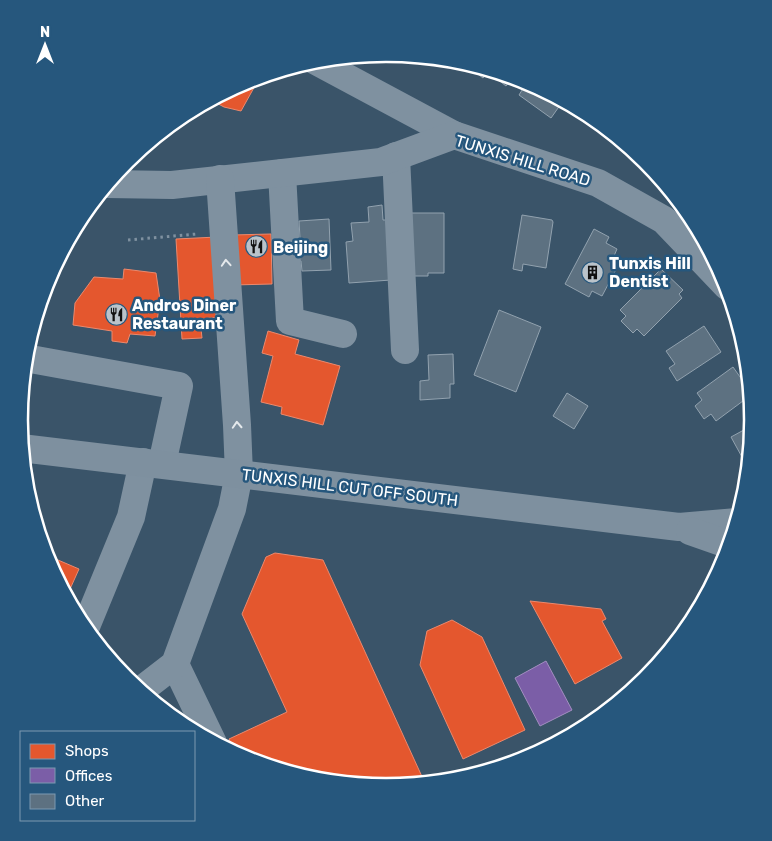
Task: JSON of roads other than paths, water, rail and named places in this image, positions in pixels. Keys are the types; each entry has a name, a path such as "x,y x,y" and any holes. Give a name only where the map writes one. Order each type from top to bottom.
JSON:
{"main road":[{"name":"TUNXIS HILL CUT OFF SOUTH","path":"29,449 679,527 729,523"},
{"name":"TUNXIS HILL CUT OFF SOUTH","path":"679,527 723,542"}],"street":[{"path":"327,67 454,135"},
{"name":"TUNXIS HILL ROAD","path":"116,184 172,185 380,162 454,135 598,183 664,220 710,266"},
{"path":"396,156 405,350"},
{"path":"282,173 290,321 343,334"},
{"path":"146,686 175,664 232,509 239,474 237,415 220,179"},
{"path":"33,359 179,386 132,517 89,621"},
{"path":"175,664 208,731"}],"place":[{"name":"Beijing","path":"257,247"},
{"name":"Tunxis Hill Dentist","path":"593,272"},
{"name":"Andros Diner Restaurant","path":"116,314"}]}
